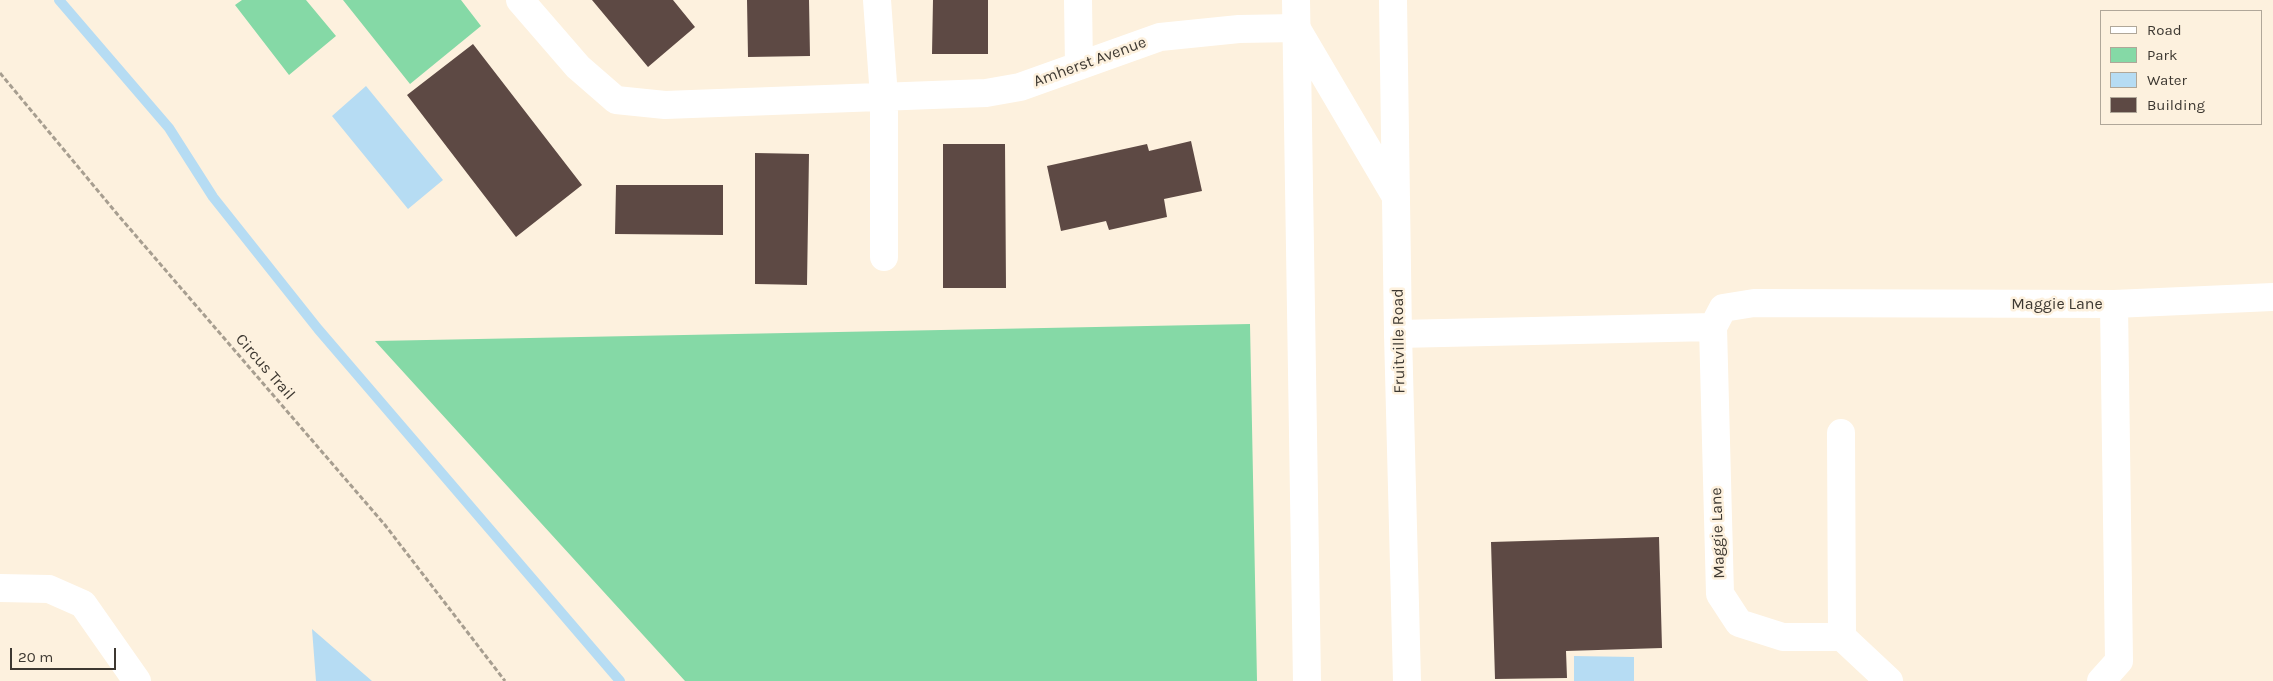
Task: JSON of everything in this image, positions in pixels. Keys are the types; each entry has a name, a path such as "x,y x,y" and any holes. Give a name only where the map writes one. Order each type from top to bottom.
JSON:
{"main road":[{"name":"Amherst Avenue","path":"520,0 578,67 616,100 665,105 986,93 1020,86 1160,37 1239,29 1297,28"},
{"path":"877,0 884,97 884,256"},
{"path":"1078,0 1078,66"},
{"path":"1296,0 1307,681"},
{"name":"Fruitville Road","path":"1393,0 1406,681"},
{"path":"1297,28 1396,198"},
{"name":"Maggie Lane","path":"1842,637 1783,637 1739,623 1720,594 1713,327 1722,308 1754,303 2114,304 2273,298"},
{"name":"Maggie Lane","path":"2101,681 2119,661 2114,304"},
{"path":"1398,334 1713,327"},
{"path":"1841,433 1842,637 1889,681"},
{"path":"0,588 49,589 83,604 137,681"}],"path":[{"name":"Circus Trail","path":"0,73 118,215 384,525 505,681"}],"green space":[{"path":"242,0 306,0 336,36 289,75 235,5"},
{"path":"343,0 461,0 481,26 410,84"},
{"path":"1250,324 1257,681 685,681 375,341"}],"water":[{"path":"366,86 443,180 408,209 332,116"},
{"path":"312,629 372,681 316,681"},
{"path":"1574,656 1634,657 1634,681 1574,681"}],"building":[{"path":"592,0 673,0 695,27 648,67"},
{"path":"747,0 809,0 810,56 748,57"},
{"path":"933,0 988,0 988,54 932,54"},
{"path":"473,44 582,185 516,237 407,95"},
{"path":"1191,141 1202,191 1164,199 1167,217 1109,230 1106,221 1061,231 1047,166 1147,144 1149,151"},
{"path":"943,144 1005,144 1006,288 943,288"},
{"path":"755,153 809,154 807,285 755,284"},
{"path":"616,185 723,185 723,235 615,234"},
{"path":"1659,537 1662,648 1566,651 1567,678 1495,679 1491,542"}],"waterway":[{"path":"59,0 169,128 213,197 318,329 620,681"}]}
